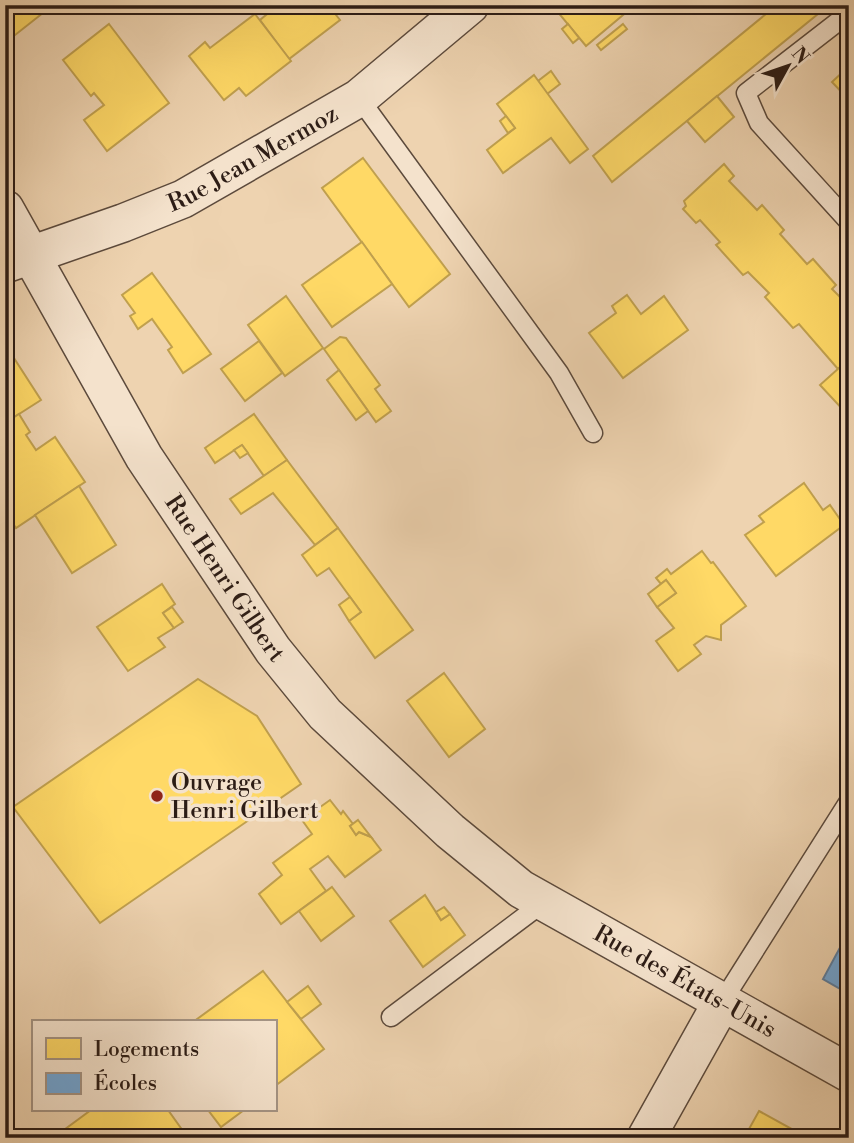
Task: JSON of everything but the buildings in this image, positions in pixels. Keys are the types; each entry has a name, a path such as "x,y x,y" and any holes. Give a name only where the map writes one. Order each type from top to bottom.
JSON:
{"street":[{"name":"Rue Jean Mermoz","path":"18,259 183,199 359,98 470,5"},
{"name":"Rue Henri Gilbert","path":"5,209 18,259 144,457 273,650 325,714 450,831 533,896"},
{"name":"Rue des États-Unis","path":"533,896 849,1073"},
{"path":"646,1138 722,1002"}],"lane":[{"path":"849,13 746,93 759,123 849,222"},
{"path":"359,98 559,373 593,433"},
{"path":"722,1002 849,801"},
{"path":"391,1017 533,896"}],"place":[{"name":"Ouvrage Henri Gilbert","path":"157,796"}]}
